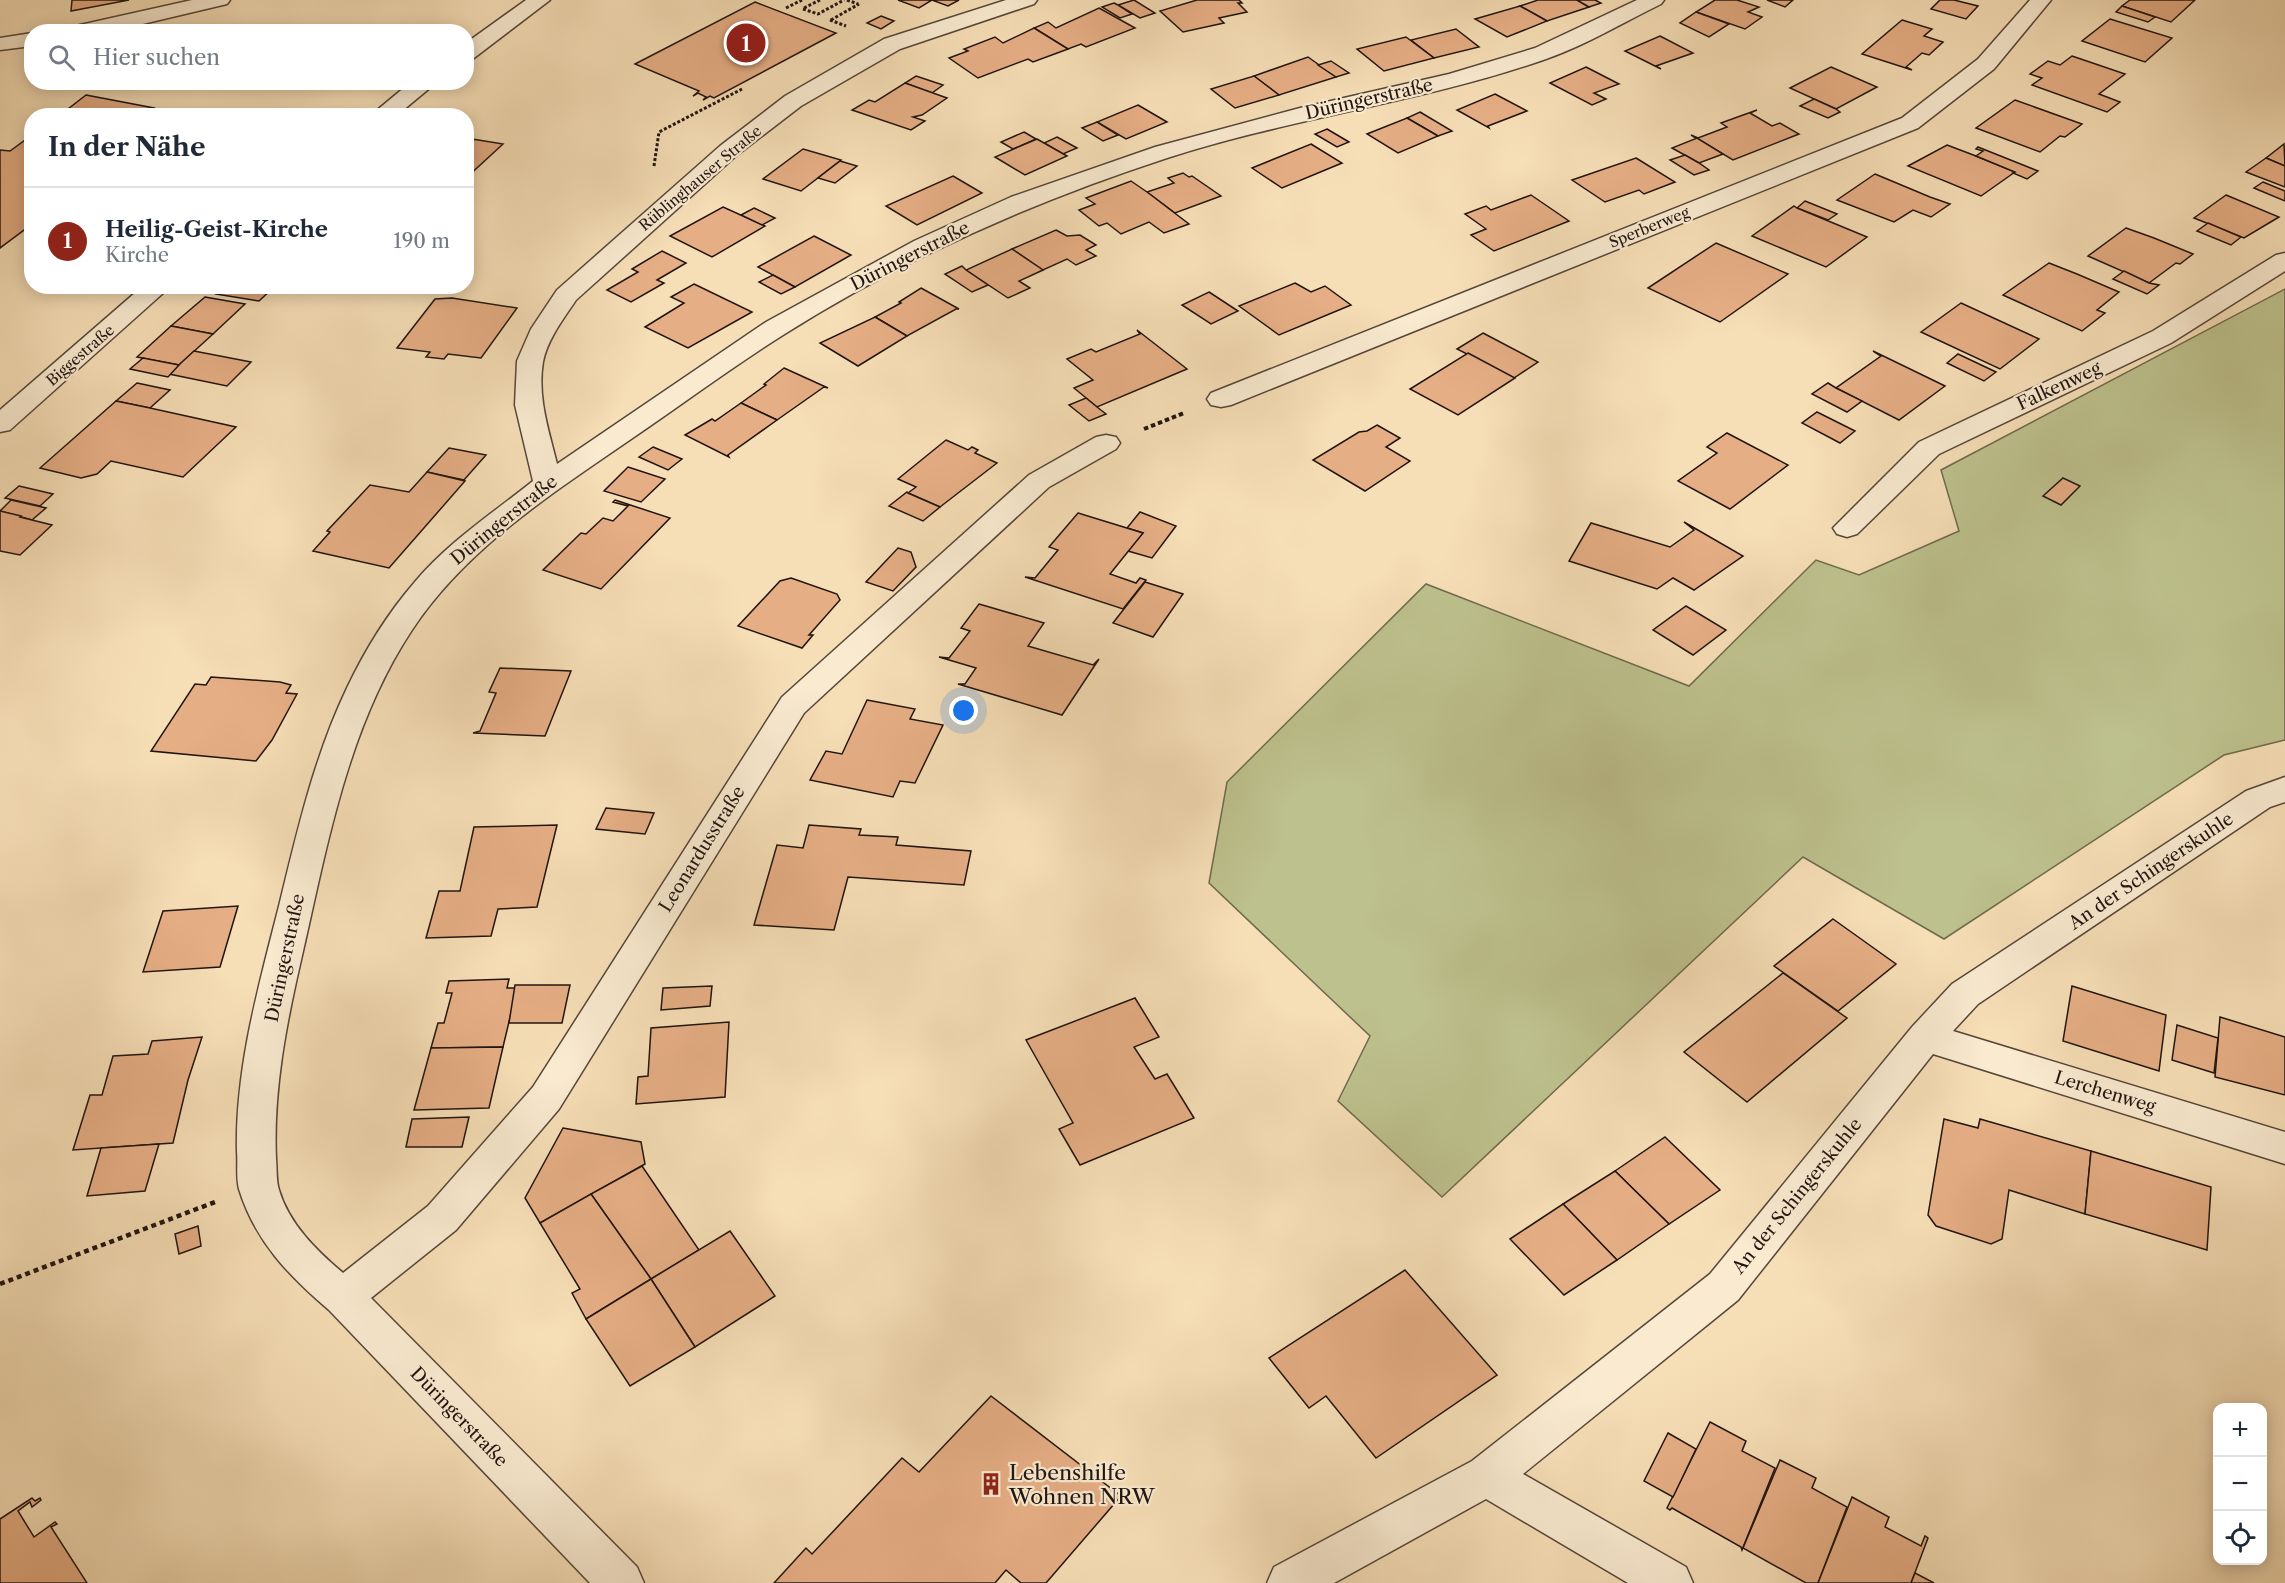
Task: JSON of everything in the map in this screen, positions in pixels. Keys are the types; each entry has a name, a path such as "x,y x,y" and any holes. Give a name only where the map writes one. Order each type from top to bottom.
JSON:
{"street":[{"path":"114,24 220,0"},
{"path":"474,47 540,0"},
{"name":"Rüblinghauser Straße","path":"548,483 529,405 530,362 544,329 566,295 728,151 793,101 892,44 1028,0"},
{"name":"Düringerstraße","path":"621,1583 343,1297 304,1264 274,1224 258,1187 256,1143 260,1078 281,968 326,783 363,687 396,630 424,590 458,555 548,483 775,328 923,246 1019,202 1163,152 1308,113 1455,79 1543,52 1654,0"},
{"name":"Sperberweg","path":"1221,399 1910,123 1986,64 2041,0"},
{"path":"0,44 24,40"},
{"path":"392,108 415,90"},
{"name":"Falkenweg","path":"1846,528 1929,448 2162,337 2285,260"},
{"name":"Biggestraße","path":"0,424 150,294"},
{"name":"Leonardusstraße","path":"343,1297 442,1218 546,1098 793,705 1039,481 1106,443"},
{"name":"An der Schingerskuhle","path":"1290,1583 1487,1476 1724,1287 1925,1037 1965,994 2258,799 2285,789"},
{"name":"Lerchenweg","path":"1925,1037 2285,1148"},
{"path":"1487,1476 1670,1583"}],"path":[{"path":"786,8 802,0"},
{"path":"820,0 803,9 818,14 845,0 859,4 830,20"},
{"path":"652,175 659,132"},
{"path":"1106,443 1221,399"},
{"path":"0,1284 200,1207"}],"green space":[{"path":"2285,289 2285,740 2224,755 1944,939 1803,857 1442,1197 1338,1101 1370,1036 1209,883 1227,782 1426,584 1689,686 1816,560 1859,575 1959,531 1941,470"}],"building":[{"path":"72,0 129,0 71,11"},
{"path":"898,0 932,0 919,8"},
{"path":"932,0 959,0 948,6"},
{"path":"1134,0 1155,13 1140,18 1118,5"},
{"path":"1197,0 1239,0 1242,3 1238,3 1247,12 1219,18 1224,23 1183,32 1160,11"},
{"path":"1538,0 1577,0 1589,7 1547,21 1520,6"},
{"path":"1577,0 1595,0 1601,3 1589,7"},
{"path":"1715,0 1737,0 1759,7 1748,12 1762,17 1745,29 1696,12"},
{"path":"1767,0 1793,0 1785,7"},
{"path":"1940,0 1954,0 1978,6 1966,19 1931,9"},
{"path":"2130,0 2195,0 2171,22 2122,6"},
{"path":"755,2 836,33 714,98 710,96 703,100 706,97 698,93 693,96 699,91 635,64"},
{"path":"1114,3 1132,14 1120,18 1102,7"},
{"path":"1520,6 1547,21 1507,37 1475,19"},
{"path":"2122,6 2155,17 2148,22 2116,12"},
{"path":"1099,8 1135,28 1086,47 1081,44 1068,49 1034,28 1048,22 1056,28"},
{"path":"1696,12 1729,24 1709,37 1680,23"},
{"path":"881,16 894,21 881,29 867,23"},
{"path":"2110,19 2172,38 2145,62 2082,41"},
{"path":"1902,20 1932,29 1924,36 1943,42 1929,55 1922,53 1906,67 1912,70 1862,54"},
{"path":"1034,28 1068,49 1033,62 1028,59 978,78 949,58 968,51 964,49 995,37 1003,43"},
{"path":"1456,29 1479,47 1434,58 1411,40"},
{"path":"1660,36 1693,53 1656,66 1661,69 1625,51"},
{"path":"1406,37 1434,58 1384,71 1357,49"},
{"path":"2072,56 2125,74 2099,94 2120,102 2107,112 2032,85 2042,78 2030,74 2048,61 2060,65"},
{"path":"1308,57 1336,77 1279,95 1254,76"},
{"path":"1331,61 1349,73 1336,77 1318,65"},
{"path":"1586,67 1619,84 1594,93 1606,99 1592,105 1550,83"},
{"path":"1831,67 1877,87 1836,109 1790,88"},
{"path":"916,76 943,85 932,93 905,83"},
{"path":"1254,76 1279,95 1235,108 1211,89"},
{"path":"905,83 947,98 922,115 913,117 925,121 911,130 852,110 869,100 875,102"},
{"path":"1495,94 1527,111 1488,126 1489,128 1457,110"},
{"path":"86,95 154,108 69,108"},
{"path":"1814,99 1840,112 1828,118 1800,106"},
{"path":"2015,100 2082,124 2065,137 2060,136 2040,152 1976,128"},
{"path":"1138,105 1167,122 1126,139 1097,122"},
{"path":"1757,110 1750,113 1772,126 1780,123 1799,134 1733,160 1691,135 1698,138 1727,127 1721,123"},
{"path":"1420,112 1452,131 1438,136 1407,118"},
{"path":"1407,118 1438,136 1398,153 1367,134"},
{"path":"1097,122 1118,135 1103,141 1082,128"},
{"path":"1327,129 1349,142 1337,147 1315,134"},
{"path":"1024,132 1036,139 1013,149 1001,142"},
{"path":"1057,137 1077,148 1063,154 1044,143"},
{"path":"1697,138 1723,154 1699,163 1672,148"},
{"path":"474,139 503,144 474,171"},
{"path":"1037,139 1067,156 1025,175 995,157"},
{"path":"24,141 24,230 0,248 0,150 10,151"},
{"path":"1311,144 1342,163 1282,188 1252,168"},
{"path":"2284,144 2285,166 2266,158"},
{"path":"1947,145 2015,172 1981,196 1908,166"},
{"path":"1978,147 2038,171 2027,179 1976,156 1983,151 1976,149"},
{"path":"803,149 841,160 801,191 763,179"},
{"path":"1685,155 1709,170 1694,175 1670,160"},
{"path":"1636,158 1675,182 1644,194 1639,190 1605,202 1572,180"},
{"path":"2266,158 2285,166 2285,187 2246,172"},
{"path":"840,161 857,166 835,183 818,178"},
{"path":"1183,173 1189,177 1192,176 1221,196 1175,213 1147,192 1174,183 1168,178"},
{"path":"1875,174 1950,204 1931,217 1913,210 1894,222 1837,200"},
{"path":"953,176 982,193 917,225 886,206"},
{"path":"1131,181 1189,224 1164,233 1149,222 1121,234 1107,223 1099,226 1079,210 1095,204 1086,198"},
{"path":"2263,182 2285,191 2285,201 2254,188"},
{"path":"1531,195 1569,221 1494,251 1471,235 1486,229 1465,214 1486,206 1491,210"},
{"path":"2226,195 2279,217 2244,238 2194,218"},
{"path":"1805,201 1837,214 1828,220 1797,208"},
{"path":"1794,206 1867,237 1826,267 1752,236"},
{"path":"723,207 765,226 712,257 670,236"},
{"path":"754,208 775,218 762,225 741,215"},
{"path":"2208,223 2241,237 2231,245 2197,231"},
{"path":"2126,228 2193,254 2180,264 2176,263 2149,283 2088,256"},
{"path":"1056,230 1067,236 1080,235 1096,245 1086,250 1096,256 1076,265 1067,259 1043,270 1012,249"},
{"path":"814,236 851,255 795,287 758,267"},
{"path":"1716,243 1788,274 1720,322 1648,288"},
{"path":"1012,249 1043,270 1019,281 1030,288 1008,298 966,270"},
{"path":"662,251 686,263 657,280 664,283 631,302 607,290 638,272 632,269"},
{"path":"2049,263 2119,292 2097,310 2105,313 2082,331 2003,295"},
{"path":"962,266 988,285 972,292 945,274"},
{"path":"2124,271 2149,283 2159,285 2147,294 2113,279"},
{"path":"773,275 795,287 781,294 759,282"},
{"path":"1295,283 1311,292 1325,286 1351,305 1279,335 1239,306"},
{"path":"694,284 752,312 688,348 645,327 684,303 671,297"},
{"path":"921,288 959,309 907,336 875,317 901,303 899,302"},
{"path":"1209,292 1238,311 1211,324 1182,305"},
{"path":"216,294 266,294 259,301"},
{"path":"205,297 245,304 213,334 171,326"},
{"path":"452,298 517,308 481,358 448,354 444,359 426,357 430,352 397,348 435,299"},
{"path":"1961,303 2039,339 2000,369 1921,332"},
{"path":"875,317 907,336 858,366 820,343"},
{"path":"171,326 213,334 179,365 137,357"},
{"path":"1137,330 1187,369 1097,407 1074,388 1093,380 1067,359 1091,349 1096,352 1140,334"},
{"path":"1483,333 1538,362 1514,378 1457,349"},
{"path":"194,351 251,362 227,386 169,374"},
{"path":"1873,351 1945,386 1899,420 1836,388 1881,356"},
{"path":"1468,353 1515,378 1458,415 1410,389"},
{"path":"1958,354 1996,372 1984,381 1947,363"},
{"path":"143,358 179,365 168,377 130,369"},
{"path":"784,368 828,388 824,387 777,420 741,403 766,385 764,384"},
{"path":"137,383 170,390 150,408 116,401"},
{"path":"1828,383 1862,401 1847,412 1812,394"},
{"path":"1086,398 1106,414 1089,421 1069,405"},
{"path":"116,401 236,427 183,477 111,461 97,474 81,478 40,468"},
{"path":"741,403 777,420 728,455 729,457 685,435 712,419 715,421"},
{"path":"1817,412 1855,431 1840,443 1802,423"},
{"path":"1377,425 1400,438 1386,447 1410,461 1365,491 1313,460 1359,432 1367,431"},
{"path":"1727,433 1788,465 1730,509 1678,481 1717,453 1707,447"},
{"path":"946,440 968,450 972,447 978,450 975,453 997,463 940,507 908,493 916,487 898,479"},
{"path":"653,447 682,459 668,470 639,457"},
{"path":"449,448 486,455 464,480 427,472"},
{"path":"628,467 665,479 641,502 604,491"},
{"path":"427,472 465,481 389,568 313,551 330,532 327,531 370,485 409,492"},
{"path":"2063,478 2080,486 2061,505 2043,496"},
{"path":"19,486 53,494 40,506 5,498"},
{"path":"907,492 940,507 923,521 889,506"},
{"path":"11,500 46,508 32,520 0,511"},
{"path":"615,500 670,518 601,589 543,570 581,533 586,534 603,518 613,521 628,506 613,502"},
{"path":"0,511 52,525 20,555 0,551"},
{"path":"1140,512 1176,526 1152,558 1128,551 1143,533 1127,528"},
{"path":"1078,513 1143,533 1110,574 1136,583 1140,578 1146,580 1123,609 1025,577 1035,578 1058,550 1049,547"},
{"path":"1684,522 1743,556 1694,590 1673,578 1657,589 1569,561 1591,523 1670,547 1694,530"},
{"path":"898,548 911,552 916,567 893,591 866,582"},
{"path":"791,578 837,594 840,600 809,635 813,635 802,648 738,626 780,581"},
{"path":"1145,582 1183,594 1153,637 1113,623"},
{"path":"979,604 1044,623 1028,646 1093,665 1099,659 1062,715 958,684 965,684 976,668 939,657 949,658 970,631 961,628"},
{"path":"1686,606 1726,630 1693,655 1653,630"},
{"path":"500,668 571,671 545,736 473,733 480,731 496,693 489,692"},
{"path":"211,677 280,682 291,685 286,693 297,694 272,740 256,761 151,751 195,684 206,685"},
{"path":"867,700 915,709 910,719 943,725 915,783 900,781 893,797 810,780 826,751 842,754"},
{"path":"606,808 654,813 645,834 596,829"},
{"path":"557,825 537,907 498,909 491,936 426,938 439,891 460,891 474,827"},
{"path":"809,825 861,829 859,835 898,837 896,845 971,851 964,885 848,877 834,930 754,925 777,845 803,848"},
{"path":"238,906 220,967 143,972 163,911"},
{"path":"1833,919 1896,964 1838,1011 1774,966"},
{"path":"1783,973 1847,1018 1747,1102 1684,1052"},
{"path":"509,979 507,988 517,988 503,1047 431,1048 438,1023 444,1023 452,993 446,993 449,981"},
{"path":"515,985 570,985 562,1023 509,1023"},
{"path":"712,986 710,1006 661,1010 663,988"},
{"path":"2072,986 2166,1015 2159,1071 2063,1041"},
{"path":"1135,998 1159,1037 1134,1047 1155,1079 1167,1074 1194,1118 1080,1165 1059,1129 1073,1123 1026,1040"},
{"path":"2220,1017 2285,1037 2285,1095 2215,1077"},
{"path":"729,1022 725,1097 636,1104 638,1077 648,1076 651,1028"},
{"path":"2177,1025 2218,1038 2214,1073 2172,1060"},
{"path":"202,1037 188,1080 173,1143 73,1150 90,1095 102,1095 113,1056 148,1054 152,1041"},
{"path":"503,1047 489,1108 414,1110 431,1048"},
{"path":"469,1117 462,1147 406,1147 412,1119"},
{"path":"1944,1119 1978,1128 1980,1119 2091,1151 2085,1214 2009,1190 2002,1239 1991,1244 1936,1226 1928,1215"},
{"path":"563,1128 641,1142 645,1164 540,1223 525,1198"},
{"path":"1665,1137 1720,1190 1669,1224 1615,1171"},
{"path":"159,1144 145,1191 87,1196 101,1148"},
{"path":"2091,1151 2211,1187 2207,1250 2085,1214"},
{"path":"642,1166 699,1250 651,1279 591,1194"},
{"path":"1615,1171 1669,1224 1617,1260 1563,1204"},
{"path":"591,1194 651,1279 586,1319 572,1293 580,1289 540,1223"},
{"path":"1563,1204 1617,1260 1564,1295 1510,1239"},
{"path":"198,1226 201,1246 179,1254 175,1234"},
{"path":"730,1231 775,1296 695,1347 651,1279"},
{"path":"1405,1270 1497,1375 1376,1458 1326,1396 1309,1408 1269,1358"},
{"path":"651,1279 695,1347 630,1386 586,1319"},
{"name":"Lebenshilfe Wohnen NRW","path":"991,1396 1121,1496 1046,1583 1021,1583 1006,1570 995,1583 774,1583 806,1548 812,1554 902,1458 919,1472"},
{"path":"1710,1422 1746,1441 1742,1451 1775,1468 1742,1550 1741,1547 1672,1508 1670,1510 1667,1508"},
{"path":"1668,1433 1696,1449 1673,1497 1644,1481"},
{"path":"1780,1460 1816,1478 1812,1488 1847,1507 1818,1583 1806,1583 1743,1548"},
{"path":"1852,1497 1889,1517 1885,1527 1921,1546 1925,1536 1928,1538 1911,1583 1818,1583"},
{"path":"32,1498 35,1501 40,1498 41,1500 32,1507 30,1502 18,1511 34,1537 55,1522 57,1524 51,1527 87,1583 0,1583 0,1519"},
{"path":"1915,1573 1934,1583 1911,1583"}],"place":[{"name":"Heilig-Geist-Kirche","path":"746,43"},
{"name":"Lebenshilfe Wohnen NRW","path":"991,1484"}]}
